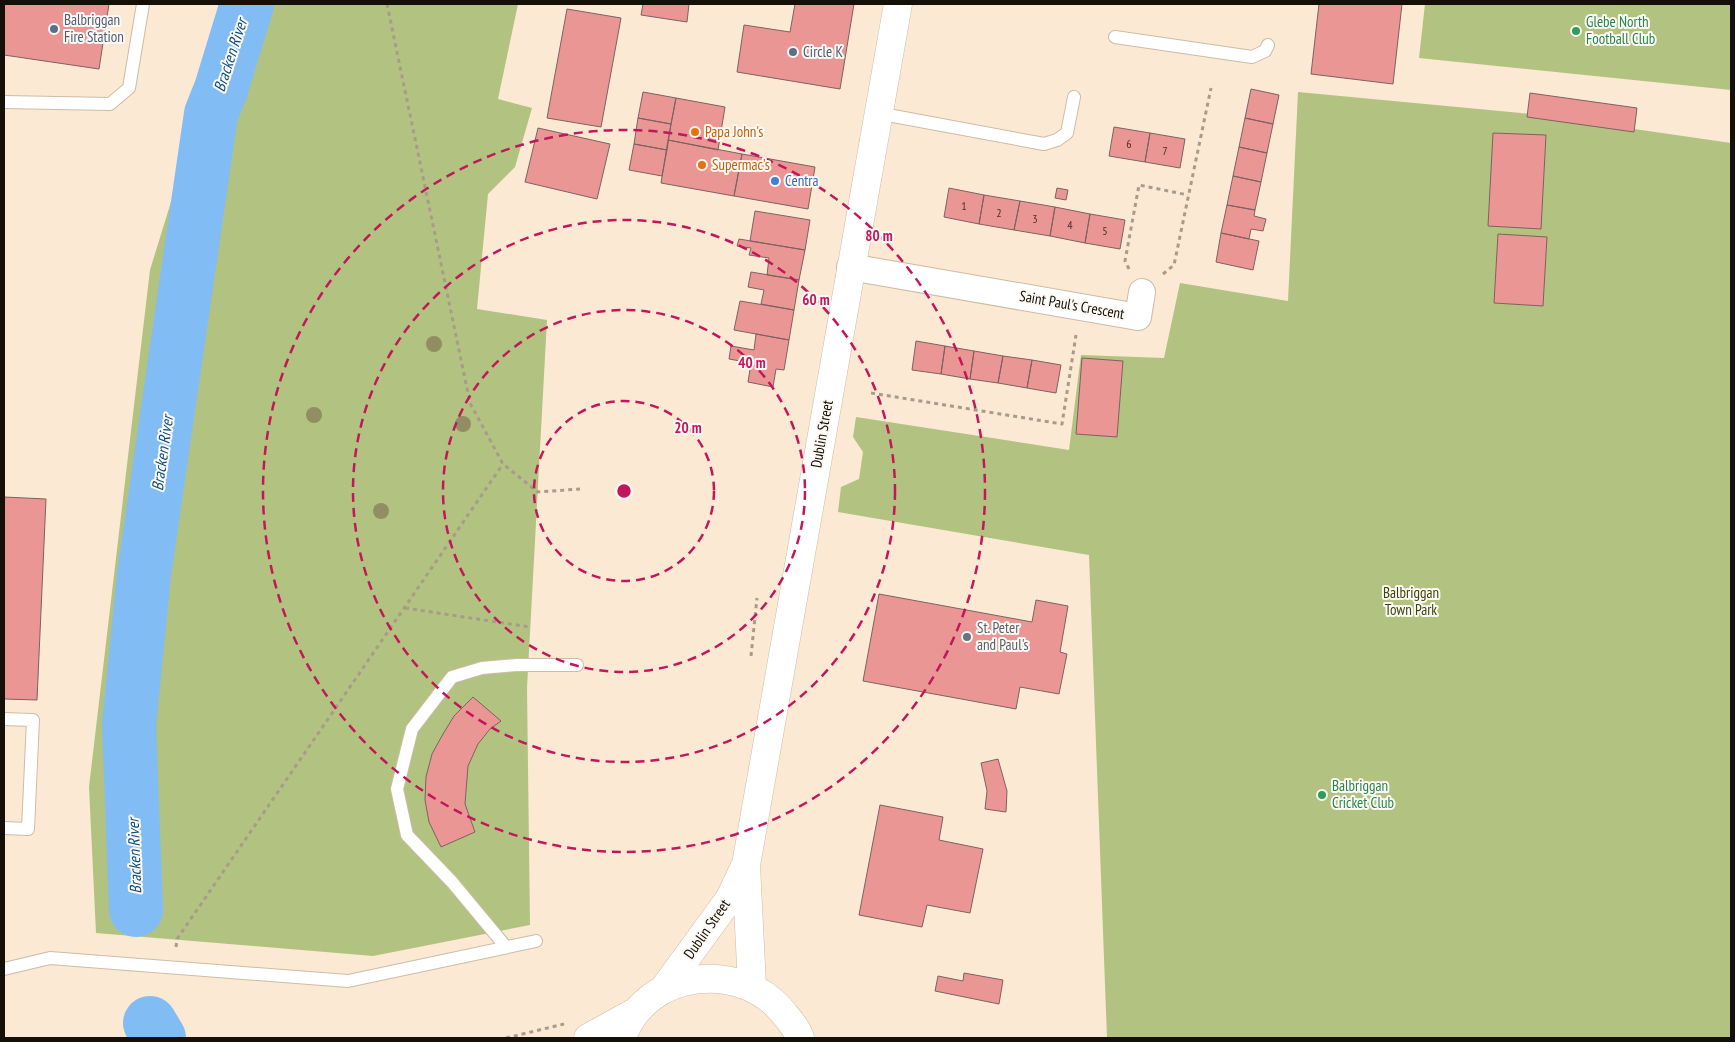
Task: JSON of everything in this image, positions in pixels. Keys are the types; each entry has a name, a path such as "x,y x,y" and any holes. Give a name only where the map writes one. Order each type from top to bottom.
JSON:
{"main road":[{"name":"Dublin Street","path":"752,986 746,865 877,113 898,4"},
{"name":"Dublin Street","path":"663,990 730,898 746,865"},
{"path":"588,1038 638,1010 663,990 691,979 722,978 752,986 778,1005 803,1036"},
{"path":"622,1038 638,1010"}],"street":[{"name":"Saint Paul's Crescent","path":"850,267 1138,317 1142,292"}],"lane":[{"path":"4,102 110,104 129,88 143,4"},
{"path":"1115,37 1252,57 1265,51 1268,45"},
{"path":"877,113 1044,144 1057,140 1066,133 1074,97"},
{"path":"506,947 452,882 408,836 397,789 412,729 452,677 482,668 517,665 577,665"},
{"path":"4,719 33,720 28,829 4,828"},
{"path":"4,969 50,958 348,981 536,941"}],"path":[{"path":"387,4 470,403 503,464 538,492 580,489"},
{"name":"Saint Paul's Crescent","path":"1142,292 1174,265 1211,88"},
{"path":"1142,292 1125,261 1139,185 1188,195"},
{"path":"871,393 1062,424 1081,307"},
{"path":"176,968 177,939 503,464"},
{"path":"750,665 758,598"},
{"path":"405,608 530,627"},
{"path":"506,1038 565,1023"}],"green space":[{"path":"232,4 518,4 498,99 532,108 515,167 488,194 477,309 547,320 527,688 530,925 373,956 96,933 89,787 150,270"},
{"name":"Glebe North Football Club","path":"1425,4 1731,4 1731,90 1419,58"},
{"name":"Balbriggan Town Park","path":"1298,92 1531,114 1731,143 1731,1038 1107,1038 1089,555 838,512 841,487 859,479 863,452 853,437 856,417 1069,450 1081,355 1164,358 1180,283 1288,301"}],"building":[{"name":"Balbriggan Fire Station","path":"4,4 109,4 99,69 4,55"},
{"path":"643,4 689,4 687,22 641,15"},
{"name":"Circle K","path":"795,4 854,4 840,89 737,72 744,25 790,32"},
{"path":"1319,4 1402,4 1393,84 1311,74"},
{"path":"567,9 621,18 601,127 547,118"},
{"path":"1251,89 1279,95 1273,124 1245,118"},
{"path":"643,92 676,98 671,124 638,118"},
{"path":"1530,93 1637,108 1634,132 1527,117"},
{"name":"Papa John's","path":"676,98 725,107 718,150 668,140"},
{"path":"638,118 671,124 667,150 634,144"},
{"path":"1245,118 1273,124 1267,153 1239,147"},
{"path":"1114,127 1150,133 1145,162 1109,156"},
{"path":"538,128 610,144 597,199 525,182"},
{"path":"1150,133 1185,139 1180,168 1145,162"},
{"path":"1493,133 1546,135 1541,229 1488,226"},
{"name":"Supermac's","path":"668,140 742,154 734,196 661,183"},
{"path":"634,144 667,150 662,176 629,170"},
{"path":"1239,147 1267,153 1261,182 1233,176"},
{"name":"Centra","path":"742,154 815,167 808,209 734,196"},
{"path":"1233,176 1261,182 1255,210 1227,205"},
{"path":"949,188 984,195 979,224 944,217"},
{"path":"1057,188 1068,190 1066,200 1055,198"},
{"path":"984,195 1020,201 1014,230 979,224"},
{"path":"1020,201 1055,207 1050,236 1014,230"},
{"path":"1227,205 1255,210 1254,216 1266,219 1263,231 1251,229 1249,239 1221,233"},
{"path":"1055,207 1090,214 1085,243 1050,236"},
{"path":"755,211 810,220 805,250 750,241"},
{"path":"1090,214 1125,220 1120,249 1085,243"},
{"path":"1221,233 1259,241 1253,270 1216,262"},
{"path":"1498,234 1547,237 1543,306 1494,303"},
{"path":"739,239 805,250 799,280 767,275 769,258 749,255 751,248 737,246"},
{"path":"751,272 799,280 794,310 761,304 764,290 748,287"},
{"path":"740,301 794,310 789,340 734,330"},
{"path":"756,334 789,340 784,370 776,369 773,387 748,382 751,363 729,359 731,346 754,350"},
{"path":"916,341 945,346 941,374 912,370"},
{"path":"945,346 974,351 970,379 941,374"},
{"path":"974,351 1003,356 998,383 970,379"},
{"path":"1003,356 1032,360 1027,388 998,383"},
{"path":"1082,358 1123,361 1117,437 1076,434"},
{"path":"1032,360 1061,365 1056,393 1027,388"},
{"path":"4,497 46,499 37,700 4,699"},
{"name":"St. Peter and Paul's","path":"879,594 1032,622 1036,600 1068,606 1060,652 1067,654 1059,694 1020,687 1016,709 863,681"},
{"path":"473,697 501,721 490,729 478,744 468,766 465,804 475,832 441,847 429,822 425,800 426,777 432,754 443,734 454,716"},
{"path":"998,759 1007,791 1006,812 985,809 987,791 981,763"},
{"path":"880,805 943,817 939,840 983,849 970,913 927,905 922,927 859,915"},
{"path":"964,973 1003,980 999,1004 935,991 938,976 963,981"}],"waterway":[{"name":"Bracken River","path":"136,910 129,725 144,574 211,114 221,89 247,4"},
{"name":"Bracken River","path":"150,1023 159,1038"}],"place":[{"name":"Balbriggan Fire Station","path":"54,29"},
{"name":"Glebe North Football Club","path":"1576,31"},
{"name":"Circle K","path":"793,52"},
{"name":"Papa John's","path":"695,132"},
{"name":"Supermac's","path":"702,165"},
{"name":"Centra","path":"775,181"},
{"name":"St. Peter and Paul's","path":"967,637"},
{"name":"Balbriggan Cricket Club","path":"1322,795"}]}
